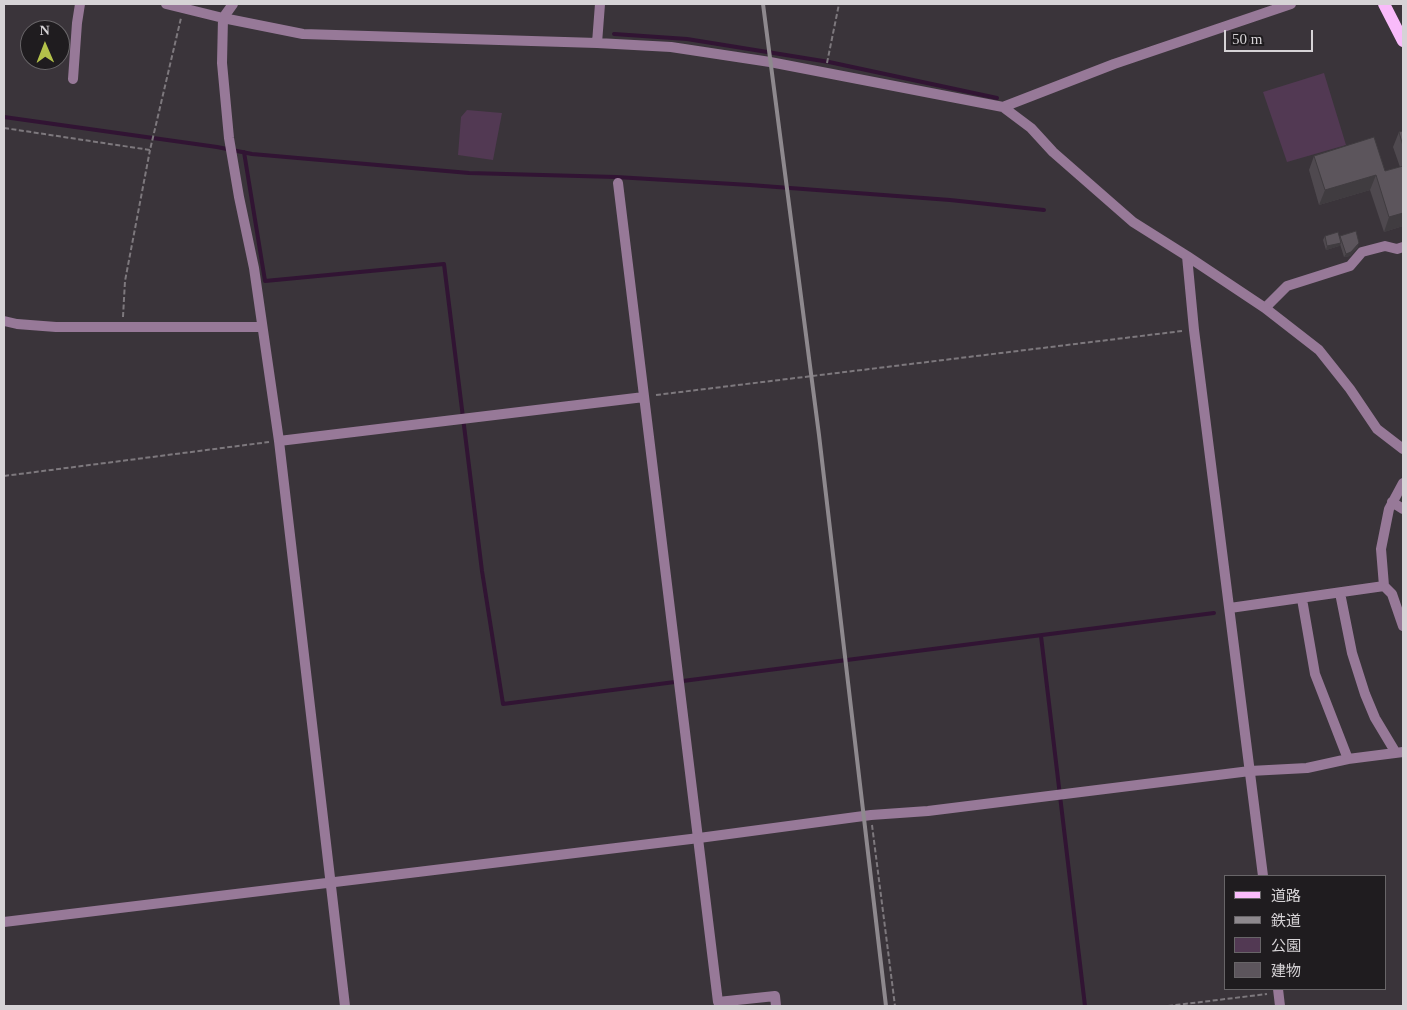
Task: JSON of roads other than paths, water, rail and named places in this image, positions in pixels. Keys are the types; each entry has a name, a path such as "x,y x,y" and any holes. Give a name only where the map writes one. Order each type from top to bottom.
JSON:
{"main road":[{"path":"1384,4 1403,41"}],"street":[{"path":"73,79 80,4"},
{"path":"166,4 303,34 671,47 770,62 1003,106 1030,128 1053,152 1133,222 1265,308 1319,350 1350,389 1377,429 1403,449"},
{"path":"234,4 223,18 222,63 229,138 254,268 261,327 279,441 345,1006"},
{"path":"597,43 600,4"},
{"path":"1003,106 1114,64 1291,4"},
{"path":"618,183 718,1002 775,996 776,1006"},
{"path":"1265,308 1287,286 1350,266 1362,252 1385,246 1397,249 1403,247"},
{"path":"1187,256 1194,330 1264,875"},
{"path":"4,321 42,326 261,327"},
{"path":"279,441 644,397"},
{"path":"1403,483 1388,509 1381,549 1384,586 1392,594 1403,626"},
{"path":"1392,502 1403,509"},
{"path":"1230,608 1384,586"},
{"path":"4,922 699,838 871,815 928,811 1250,770 1307,768 1348,759 1400,752 1375,718 1365,694 1352,653 1340,593"},
{"path":"1302,599 1315,674 1348,759"},
{"path":"1278,991 1280,1006"}],"waterway":[{"path":"614,34 687,39 829,62 997,98"},
{"path":"4,117 217,147 252,154 469,173 616,177 750,185 950,200 1044,210"},
{"path":"244,152 265,281 444,264 482,571 503,704 1214,613"},
{"path":"1041,636 1085,1006"}],"railway":[{"path":"763,4 819,435 886,1006"}]}
